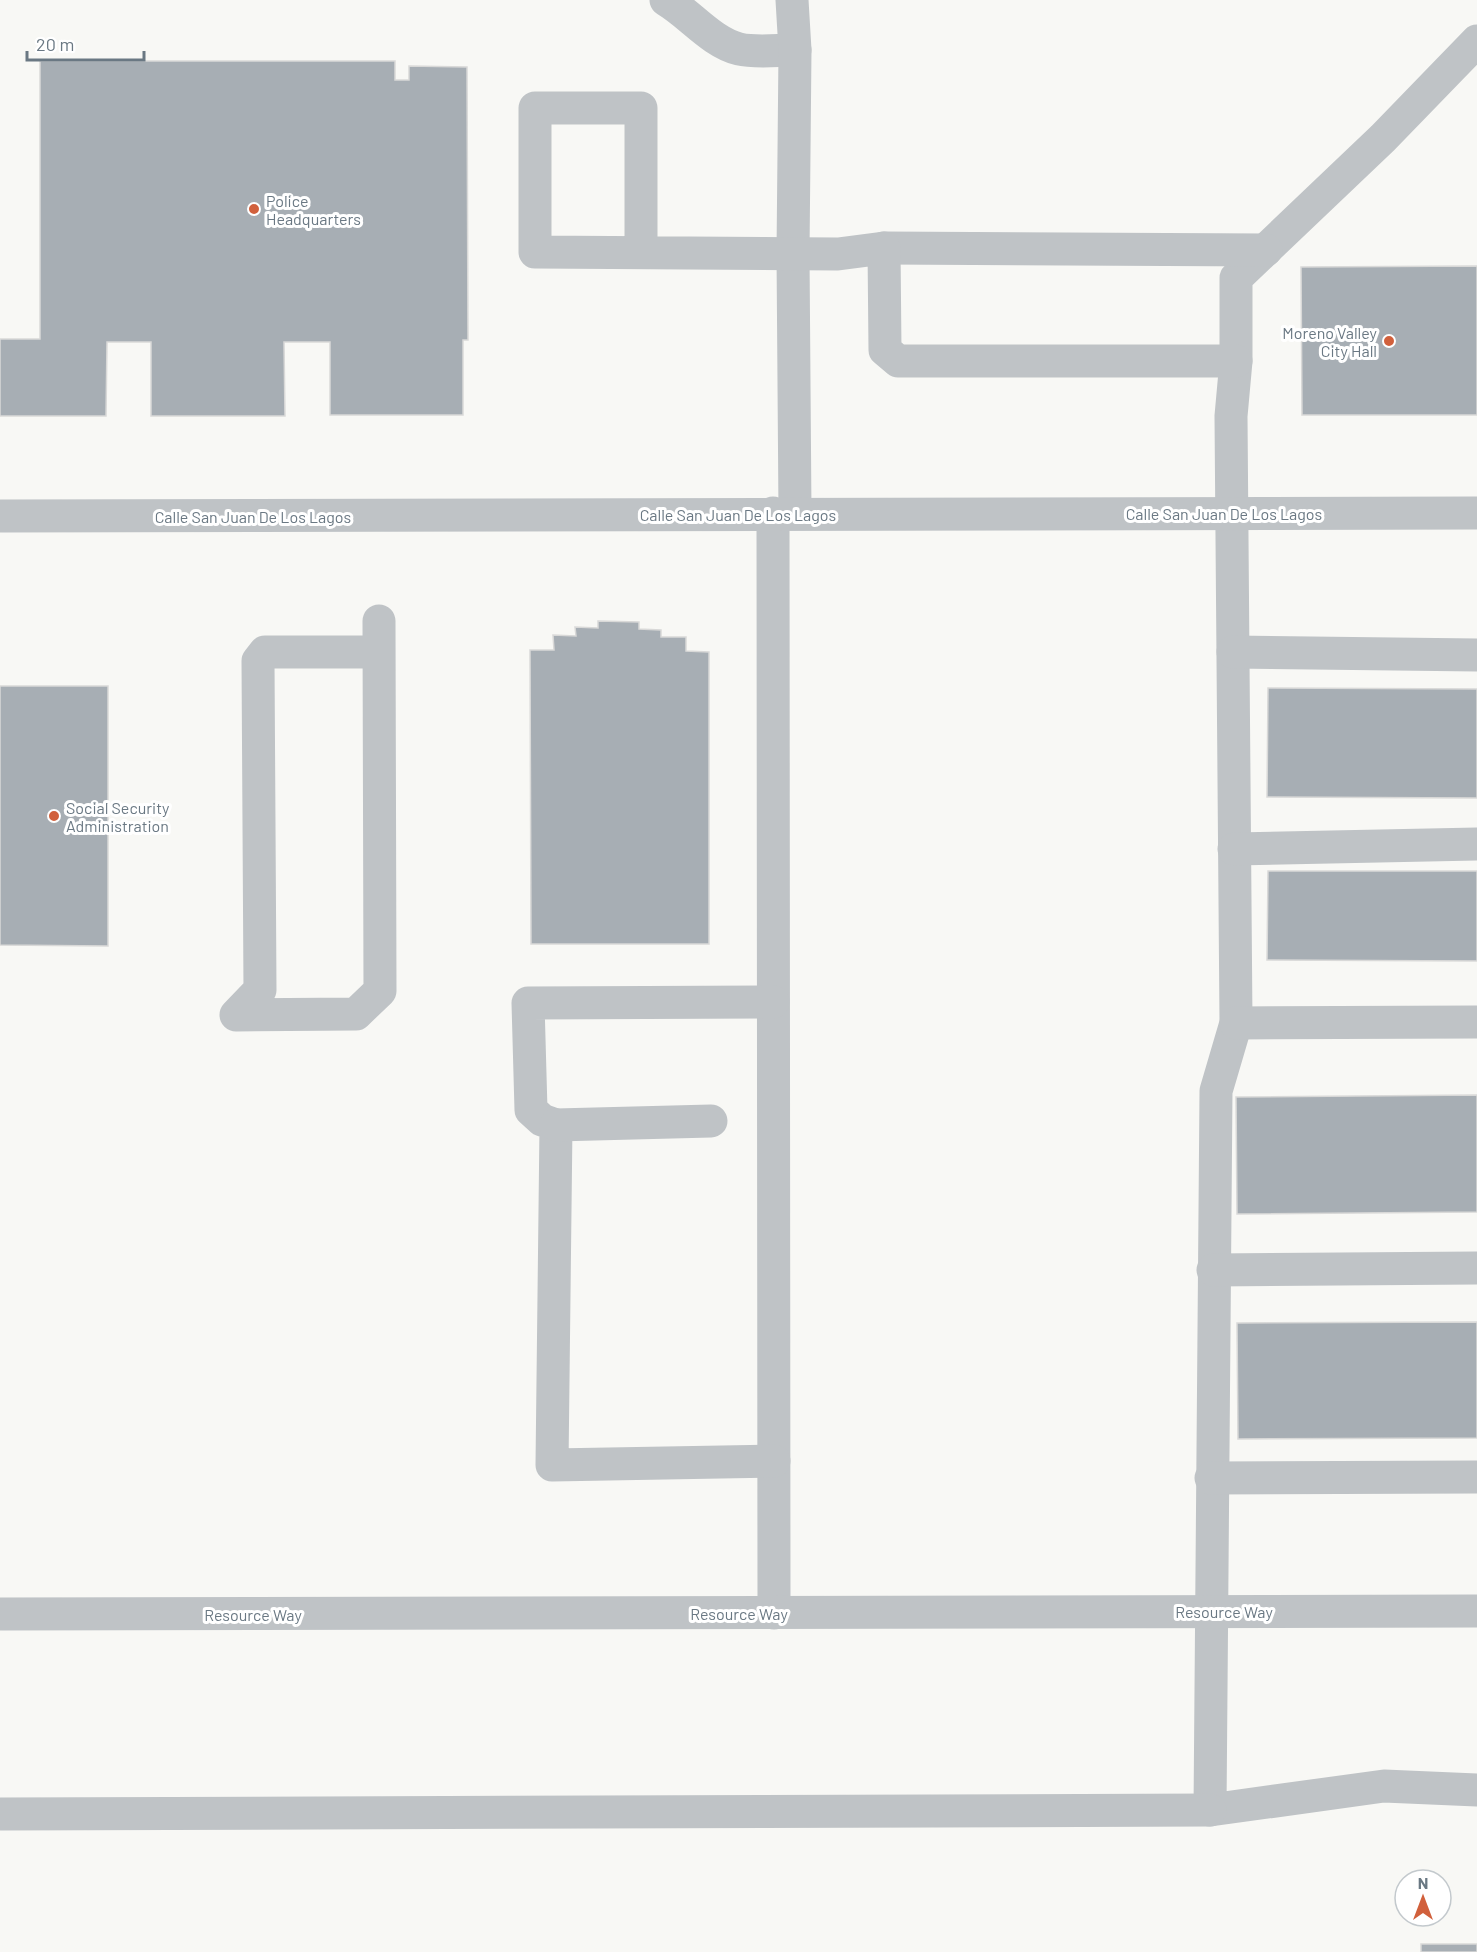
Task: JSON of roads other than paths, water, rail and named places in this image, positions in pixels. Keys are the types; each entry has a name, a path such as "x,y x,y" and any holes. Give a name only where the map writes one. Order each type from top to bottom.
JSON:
{"street":[{"path":"666,0 682,9 724,43 740,49 795,50"},
{"path":"774,1613 773,1002 784,513 793,254 795,50 792,0"},
{"path":"1210,1810 1216,1091 1236,1023 1231,416 1236,361 1236,278 1383,138 1477,41"},
{"path":"641,252 641,108 535,108 534,252 838,254 884,248 1266,250"},
{"path":"884,248 885,350 898,361 1236,361"},
{"name":"Calle San Juan De Los Lagos","path":"0,516 1477,513"},
{"path":"379,636 380,991 356,1014 236,1015 260,990 258,661 265,652 379,636"},
{"path":"1233,652 1477,655"},
{"path":"1234,849 1477,844"},
{"path":"711,1121 556,1125 542,1120 531,1110 528,1003 773,1002"},
{"path":"1236,1023 1477,1022"},
{"path":"556,1125 552,1465 774,1461"},
{"path":"1213,1270 1477,1268"},
{"path":"1211,1478 1477,1477"},
{"name":"Resource Way","path":"0,1614 1477,1611"},
{"path":"0,1814 1210,1810 1384,1786 1477,1790"}],"place":[{"name":"Police Headquarters","path":"254,209"},
{"name":"Moreno Valley City Hall","path":"1389,341"},
{"name":"Social Security Administration","path":"54,816"}]}
